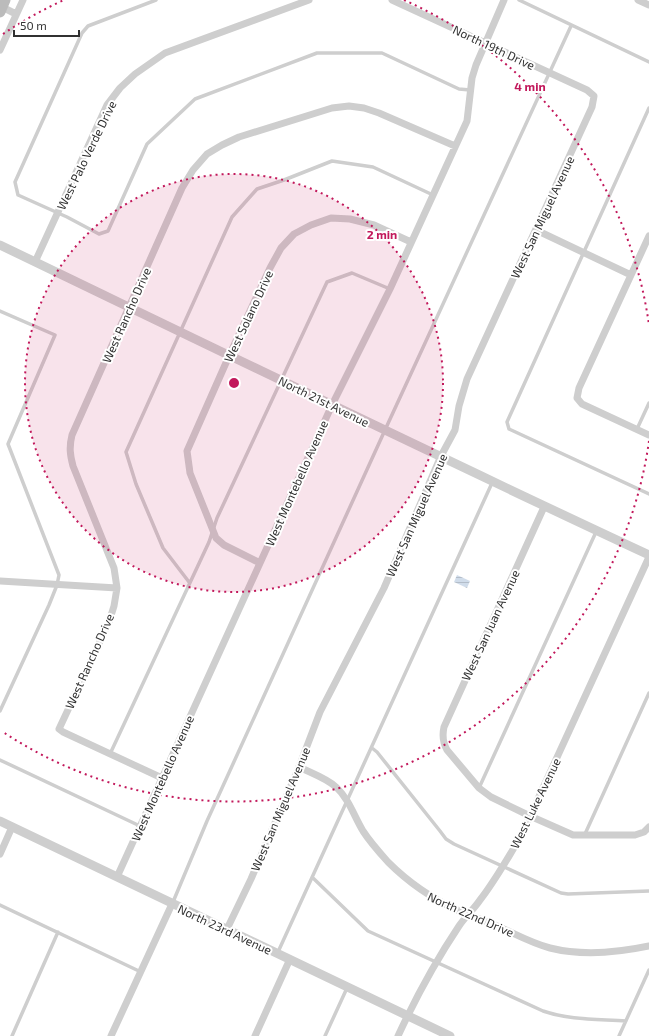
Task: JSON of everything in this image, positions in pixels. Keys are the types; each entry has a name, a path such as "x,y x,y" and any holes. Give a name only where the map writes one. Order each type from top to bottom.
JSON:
{"street":[{"path":"0,50 23,0"},
{"name":"West Palo Verde Drive","path":"35,262 108,105 120,88 135,74 165,53 309,0"},
{"name":"North 19th Drive","path":"392,0 587,90 594,96"},
{"name":"West Montebello Avenue","path":"117,877 332,405 390,289 467,120 470,90 476,65 504,0"},
{"path":"638,0 649,5"},
{"path":"2,6 16,14"},
{"name":"West San Miguel Avenue","path":"227,929 251,879 299,767 320,712 384,588 442,456 455,430 466,379 592,107 594,96"},
{"name":"West Rancho Drive","path":"110,754 59,729 109,622 114,606 117,588 114,568 73,466 70,455 70,446 77,423 130,308 182,188 193,170 207,154 222,145 239,137 332,108 349,106 364,108 455,146"},
{"name":"West Solano Drive","path":"260,563 224,545 216,538 190,473 187,451 270,268 281,248 294,234 311,225 330,218 350,219 374,225 411,242"},
{"path":"536,230 631,275"},
{"path":"649,236 579,388 577,398 582,404 649,435"},
{"name":"North 21st Avenue","path":"0,245 649,556"},
{"name":"West San Juan Avenue","path":"479,788 447,750 442,734 544,507"},
{"name":"West Luke Avenue","path":"398,1036 436,962 461,924 481,900 503,867 530,816 649,556"},
{"path":"0,581 117,588"},
{"path":"110,754 162,778"},
{"name":"North 22nd Drive","path":"299,767 336,787 348,800 364,833 388,862 425,894 468,915 485,920 530,941 549,948 597,953 649,946"},
{"path":"479,788 491,797 574,835 634,834 646,829"},
{"name":"North 23rd Avenue","path":"0,821 450,1036"},
{"path":"0,854 12,827"},
{"path":"111,1036 172,904"},
{"path":"255,1036 290,959"}],"lane":[{"path":"156,0 88,26 82,33 15,182 18,196 99,234 108,231 147,144 195,99 317,53 382,52 459,89 470,90"},
{"path":"519,0 649,62"},
{"path":"172,904 207,821 571,26"},
{"path":"649,108 507,422 509,429 649,494"},
{"path":"189,582 163,548 136,484 126,452 232,217 257,189 332,161 373,167 433,195"},
{"path":"110,754 208,542 217,518 327,282 352,273 390,289"},
{"path":"0,311 55,336 8,444 59,575 57,585 0,712"},
{"path":"637,429 649,403"},
{"path":"278,953 493,482"},
{"path":"479,788 597,531"},
{"path":"584,835 649,693"},
{"path":"372,748 377,752 446,839 454,844 554,890 568,894 649,891"},
{"path":"0,760 140,826"},
{"path":"313,878 368,931 543,1011 571,1017 626,1021"},
{"path":"0,905 141,972"},
{"path":"12,1036 58,932"},
{"path":"619,1036 649,970"},
{"path":"325,1036 348,987"}],"water":[{"path":"457,575 470,581 467,588 454,582"}]}
